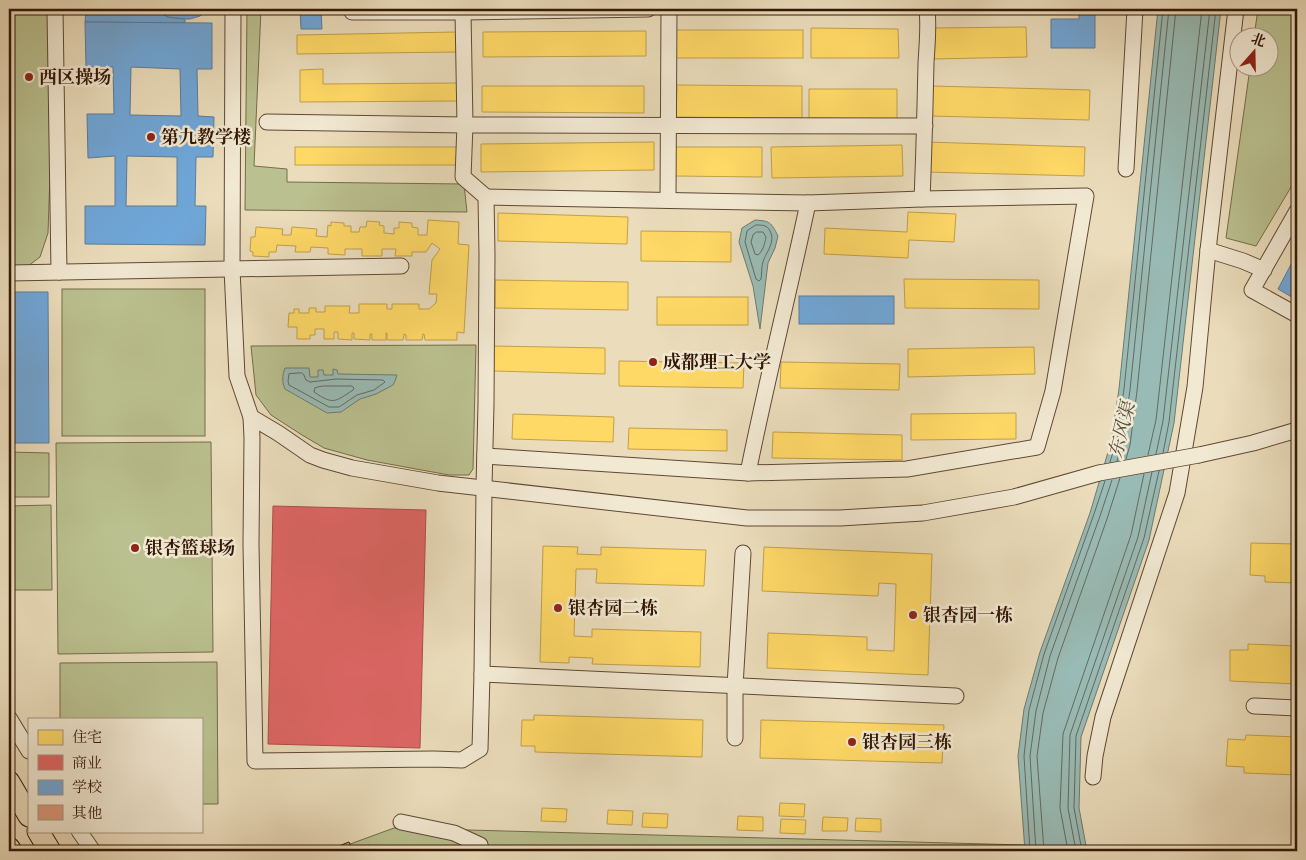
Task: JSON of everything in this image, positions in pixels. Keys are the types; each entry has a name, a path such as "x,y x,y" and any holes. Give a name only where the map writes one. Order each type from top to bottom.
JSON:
{"highway":[{"path":"9,782 28,814"},
{"path":"39,832 50,851"}],"street":[{"path":"55,9 59,272"},
{"path":"233,9 232,269 237,376 251,417 252,438 251,544 255,761 462,760 480,749 485,456 486,197"},
{"path":"352,9 352,12 648,9"},
{"path":"668,200 669,9"},
{"path":"922,199 928,9"},
{"path":"1126,169 1136,9"},
{"path":"1093,777 1103,717 1177,493 1195,387 1208,250 1236,9"},
{"path":"463,12 465,125 463,177 486,197 808,203 1086,196 1053,391 1037,447 907,469 748,474 485,456"},
{"path":"267,122 465,125 925,126"},
{"path":"748,474 808,203"},
{"path":"1297,211 1252,290 1297,316"},
{"path":"1208,250 1264,270"},
{"path":"9,273 401,266"},
{"path":"251,417 310,455 352,468 438,483 746,518 840,518 922,513 1014,497 1099,473 1199,455 1297,430"},
{"path":"735,738 735,686 743,553"},
{"path":"482,674 956,696"},
{"path":"1254,706 1297,708"},
{"path":"9,718 28,749"},
{"path":"401,822 454,833 480,845 482,851"},
{"path":"80,832 93,851"}],"green space":[{"name":"西区操场","path":"9,9 49,9 51,145 48,233 40,257 28,266 9,267"},
{"path":"247,9 261,9 254,166 287,169 287,182 464,184 467,212 245,210"},
{"path":"1258,9 1297,9 1297,177 1256,246 1226,238 1249,78 1278,78 1278,28 1255,28"},
{"path":"62,289 205,289 205,436 62,436"},
{"path":"476,345 473,469 469,475 449,475 367,460 324,448 271,415 256,395 251,346"},
{"name":"银杏篮球场","path":"211,442 213,652 58,654 56,443"},
{"path":"9,452 49,453 49,497 9,497"},
{"path":"51,505 52,590 9,590 9,506"},
{"path":"217,662 218,804 202,804 202,718 60,718 60,663"},
{"path":"394,828 1024,845 1119,851 331,851"}],"water":[{"name":"东风渠","path":"1158,9 1221,9 1174,423 1149,540 1081,737 1079,808 1087,851 1025,851 1018,756 1024,709 1040,652 1090,513 1111,442 1119,389"},
{"path":"755,220 769,223 778,236 768,263 760,329 753,286 739,242 742,228"},
{"path":"285,368 309,368 310,377 318,377 318,370 323,370 324,375 333,375 333,369 337,370 338,374 397,375 393,385 376,394 360,399 341,412 327,413 285,389 283,374"}],"building: 住宅":[{"path":"1026,27 1027,57 932,59 932,28"},
{"path":"811,28 898,29 899,58 811,58"},
{"path":"675,30 803,30 803,58 675,58"},
{"path":"646,31 646,56 483,57 483,32"},
{"path":"456,32 456,52 297,54 297,35"},
{"path":"323,69 323,84 457,83 458,101 300,102 300,70"},
{"path":"677,85 802,86 802,118 676,117"},
{"path":"482,86 644,86 644,113 482,112"},
{"path":"931,86 1090,90 1089,120 930,116"},
{"path":"809,89 897,89 897,119 809,118"},
{"path":"654,142 654,170 481,172 481,144"},
{"path":"926,142 1085,147 1084,176 925,172"},
{"path":"902,145 903,176 772,178 771,147"},
{"path":"295,147 458,147 458,165 295,165"},
{"path":"675,147 762,147 762,177 675,176"},
{"path":"908,212 956,214 954,242 909,240 908,258 824,254 825,228 907,232"},
{"path":"498,213 628,217 627,244 498,241"},
{"path":"428,220 459,222 458,244 469,245 464,333 457,332 457,340 425,340 423,334 422,340 406,340 406,335 404,334 403,340 387,340 387,333 386,340 372,340 372,334 370,334 370,340 354,339 354,333 352,333 352,340 338,339 338,332 334,332 334,339 324,339 324,329 315,329 315,335 310,335 310,339 297,339 297,327 288,327 289,313 294,313 294,309 299,309 299,313 309,313 309,308 316,308 316,312 325,312 325,306 350,306 349,313 359,313 359,304 387,304 387,309 392,309 392,304 419,304 419,309 429,309 436,303 437,294 429,294 432,260 440,249 432,243 426,252 412,252 412,256 395,256 396,249 382,249 382,256 362,256 362,249 345,249 345,255 328,254 328,248 311,247 310,252 295,252 296,246 277,245 276,252 269,252 269,257 253,256 253,252 250,251 251,237 255,237 256,227 283,229 282,235 291,235 292,227 317,229 316,236 327,237 328,225 331,226 331,222 344,223 344,226 351,226 351,232 359,232 360,227 366,227 367,221 380,222 379,225 384,226 384,233 394,234 394,228 399,228 399,222 412,223 412,227 418,228 418,235 427,235"},
{"path":"641,231 731,232 731,262 641,261"},
{"path":"904,279 1039,280 1039,309 905,308"},
{"path":"495,280 628,282 628,310 495,308"},
{"path":"657,297 748,297 748,325 657,325"},
{"path":"493,346 605,348 605,374 493,371"},
{"path":"1034,347 1035,374 908,377 908,349"},
{"path":"619,361 744,363 743,388 619,386"},
{"path":"781,362 900,364 899,390 780,388"},
{"path":"1016,413 1016,439 911,440 911,414"},
{"path":"513,414 614,417 613,442 512,439"},
{"path":"629,428 727,430 727,451 628,449"},
{"path":"773,432 902,435 902,460 772,458"},
{"path":"1251,543 1297,544 1297,583 1265,582 1265,576 1250,575"},
{"name":"银杏园二栋","path":"543,546 578,547 577,554 601,555 601,547 706,550 704,586 596,583 597,569 576,569 574,636 592,637 592,629 701,632 700,667 592,664 593,658 569,657 569,663 540,662"},
{"name":"银杏园一栋","path":"764,547 932,554 928,675 767,668 768,633 867,637 867,650 894,651 896,584 879,583 878,596 762,591"},
{"path":"1248,644 1297,646 1297,684 1230,681 1230,650 1248,650"},
{"path":"534,715 703,720 702,757 535,752 535,746 521,746 522,720 534,720"},
{"name":"银杏园三栋","path":"761,720 944,725 942,763 760,758"},
{"path":"1246,735 1297,737 1297,775 1244,773 1244,767 1226,766 1228,739 1245,740"},
{"path":"780,803 805,804 804,817 779,816"},
{"path":"542,808 567,809 566,822 541,821"},
{"path":"608,810 633,811 632,825 607,824"},
{"path":"643,813 668,814 667,828 642,827"},
{"path":"738,816 763,817 763,831 737,830"},
{"path":"823,817 848,818 847,831 822,831"},
{"path":"856,818 881,819 881,832 855,831"},
{"path":"781,819 806,820 805,834 780,833"}],"building: 商业":[{"path":"273,506 426,510 420,748 268,744"}],"building: 学校":[{"path":"86,9 155,9 168,17 185,19 185,23 85,22"},
{"path":"155,9 209,9 200,16 185,19 168,17"},
{"path":"300,9 321,9 322,29 301,29"},
{"path":"1079,9 1095,9 1095,48 1051,48 1051,19 1079,19"},
{"name":"第九教学楼","path":"85,22 212,23 212,69 197,69 198,116 214,117 213,157 196,157 195,206 206,206 205,245 85,244 85,206 115,206 115,156 88,158 87,114 114,114 113,67 86,67","holes":["131,67 180,69 181,116 130,115","127,156 177,157 177,206 126,206"]},
{"path":"1297,253 1297,300 1278,289"},
{"path":"9,292 48,292 49,443 9,443"},
{"path":"799,296 894,296 894,324 799,324"}],"building: 其他":[{"path":"349,842 353,851 326,851"},
{"path":"370,845 373,851 355,851"}],"place":[{"name":"西区操场","path":"29,77"},
{"name":"第九教学楼","path":"151,137"},
{"name":"成都理工大学","path":"653,362"},
{"name":"银杏篮球场","path":"135,548"},
{"name":"银杏园二栋","path":"558,608"},
{"name":"银杏园一栋","path":"913,615"},
{"name":"银杏园三栋","path":"852,742"}]}
